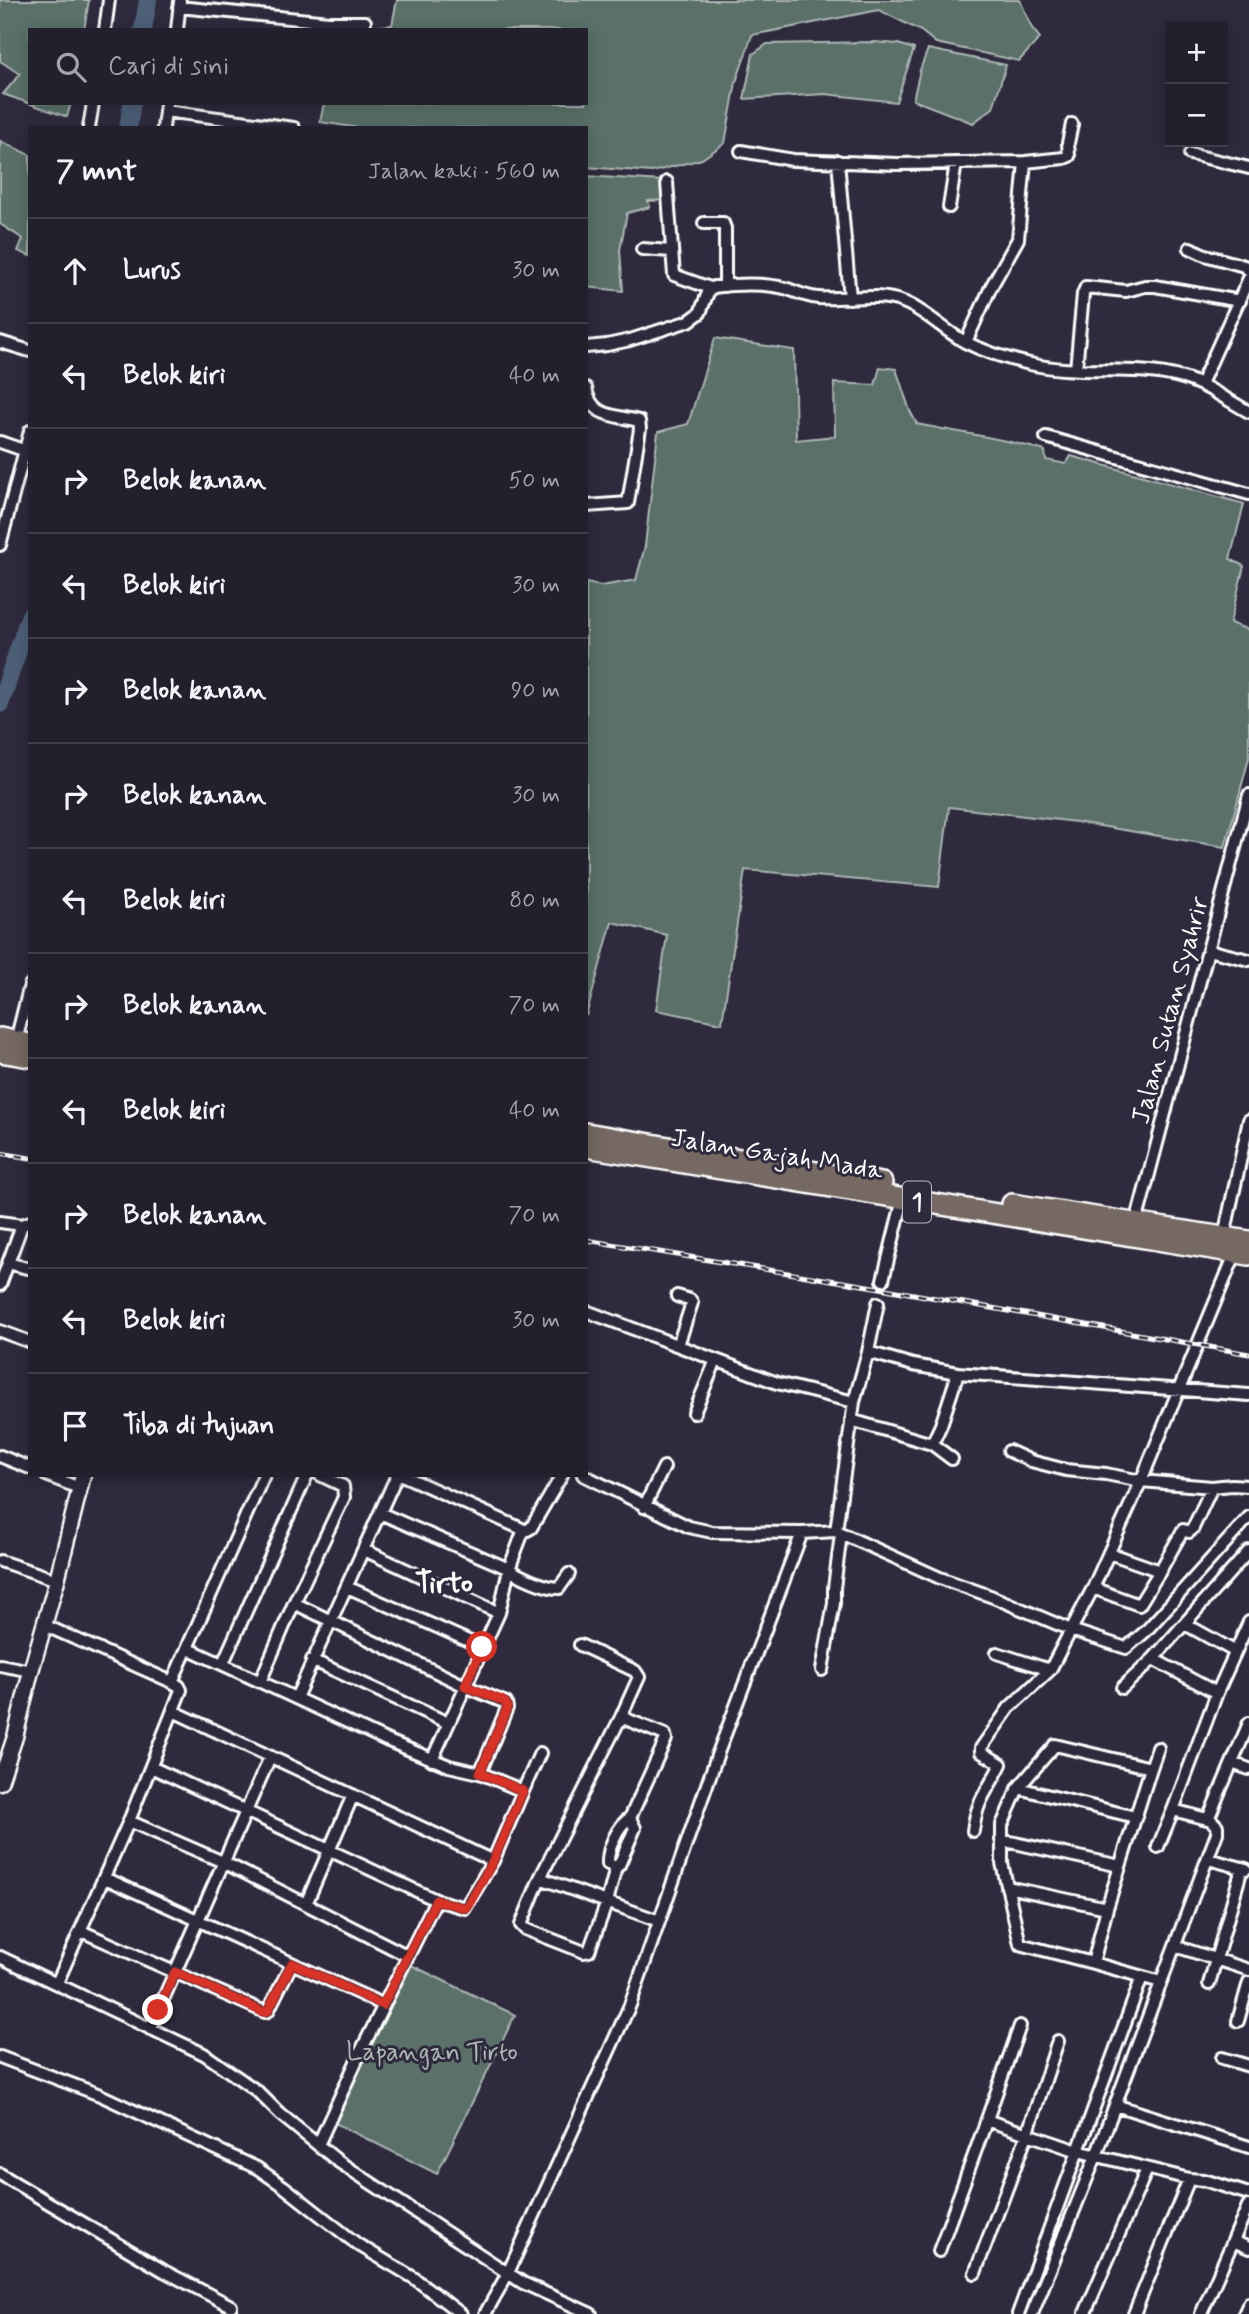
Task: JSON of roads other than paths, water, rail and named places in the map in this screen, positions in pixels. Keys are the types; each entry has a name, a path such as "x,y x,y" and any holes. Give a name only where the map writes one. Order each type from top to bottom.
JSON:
{"highway":[{"path":"0,1052 28,1057"},
{"name":"Jalan Gajah Mada","path":"588,1133 958,1196 1134,1230"},
{"name":"Jalan Gajah Mada","path":"588,1147 903,1199 1237,1246"}],"street":[{"path":"105,28 109,0"},
{"path":"178,28 186,6 329,22 365,22"},
{"path":"89,126 93,105"},
{"path":"164,126 172,110 280,126"},
{"path":"741,151 793,160 897,164 1025,162 1069,156 1072,124"},
{"path":"1190,154 1249,168"},
{"path":"838,161 850,298"},
{"path":"966,342 991,287 1018,239 1025,162"},
{"path":"949,208 956,163"},
{"path":"667,182 674,275 710,288 757,286 785,289 817,298 887,298 911,306 966,342 1001,356 1032,365 1161,374 1201,384 1249,412"},
{"path":"704,223 723,223 725,286"},
{"path":"1190,248 1249,270"},
{"path":"642,249 672,251"},
{"path":"1201,384 1249,278"},
{"path":"1076,369 1083,294 1086,287 1126,291 1155,286 1240,301"},
{"path":"588,347 630,340 689,321 700,313 710,288"},
{"path":"0,342 28,350"},
{"path":"588,396 593,406 614,417 639,421 640,429 628,503 588,506"},
{"path":"1046,437 1249,494"},
{"path":"0,544 28,440"},
{"path":"0,442 26,451"},
{"name":"Jalan Sutan Syahrir","path":"1134,1230 1249,795"},
{"path":"1208,950 1249,960"},
{"path":"15,1041 28,992"},
{"path":"973,1831 982,1795 1000,1764 981,1752 981,1748 1009,1708 1050,1670 1093,1588 1237,1246 1249,1120"},
{"path":"883,1280 903,1199"},
{"path":"0,1222 26,1224 0,1285"},
{"path":"8,1262 27,1268"},
{"path":"677,1296 692,1303 678,1345"},
{"path":"822,1670 834,1604 851,1420 878,1303"},
{"path":"588,1312 777,1383 854,1402"},
{"path":"0,1331 28,1341"},
{"path":"868,1352 913,1365 958,1373 1249,1395"},
{"path":"694,1413 716,1360"},
{"path":"932,1444 958,1373"},
{"path":"851,1420 932,1444 952,1459"},
{"path":"1009,1451 1031,1461 1060,1469 1212,1488 1249,1486"},
{"path":"0,1456 28,1467"},
{"path":"643,1507 664,1467"},
{"path":"1,1776 15,1737 81,1482 56,1477"},
{"path":"172,1682 263,1477"},
{"path":"223,1663 306,1477"},
{"path":"260,1682 344,1497 343,1486 324,1477"},
{"path":"296,1698 396,1477"},
{"path":"406,1477 523,1532"},
{"path":"432,1760 499,1612 509,1569 523,1532 531,1528 561,1477"},
{"path":"587,1477 643,1507 689,1527 712,1532 839,1532 940,1578 1124,1648 1129,1647 1249,1517"},
{"path":"1093,1588 1139,1605 1182,1530 1189,1532 1193,1528 1212,1488"},
{"path":"380,1513 556,1589 569,1574"},
{"path":"485,2314 508,2273 630,2005 753,1657 802,1533"},
{"path":"364,1550 499,1612"},
{"path":"1122,1688 1153,1659 1249,1551"},
{"path":"1109,1553 1160,1571"},
{"path":"0,1561 57,1580"},
{"path":"347,1587 482,1647"},
{"path":"294,1603 465,1686 506,1703 507,1708 480,1773"},
{"path":"1158,1847 1217,1693 1249,1622"},
{"path":"1185,1624 1234,1651"},
{"path":"44,1625 172,1682 181,1690 129,1821 57,1983"},
{"path":"580,1645 639,1674 621,1717 540,1878 521,1926 584,1952 592,1947 616,1867 608,1864 609,1854 622,1823 631,1818 666,1737 621,1717"},
{"path":"187,1648 432,1760 464,1771 480,1773 523,1791"},
{"path":"997,1653 1050,1670"},
{"path":"1153,1659 1217,1693"},
{"path":"312,1660 448,1723"},
{"path":"0,1665 31,1671"},
{"path":"173,1711 493,1861"},
{"path":"1208,1819 1249,1723"},
{"path":"1151,1768 1055,1745 1018,1788 1002,1825 1002,1863 1021,1945 1161,1982"},
{"path":"1093,1963 1107,1908 1158,1748"},
{"path":"151,1767 436,1900 465,1908 493,1861 540,1753"},
{"path":"150,2029 270,1757"},
{"path":"1232,1763 1249,1769"},
{"path":"1018,1788 1135,1817"},
{"path":"306,1903 353,1795"},
{"path":"1032,2314 1097,2156 1217,1829 1215,1822 1173,1810"},
{"path":"129,1821 223,1862 408,1956"},
{"path":"1001,1840 1120,1866"},
{"path":"1208,1859 1246,1869 1209,1984"},
{"path":"104,1878 383,2005"},
{"path":"540,1878 659,1921"},
{"path":"1007,1887 1107,1908"},
{"path":"318,2145 383,2005 436,1900"},
{"path":"81,1931 265,2012 268,2011 292,1963"},
{"path":"1175,1946 1249,1970"},
{"path":"0,1957 204,2054 230,2071 339,2162 523,2283 591,2314"},
{"path":"1018,2314 1142,1977"},
{"path":"1238,2021 1249,1982"},
{"path":"939,2251 1020,2026"},
{"path":"975,2273 1027,2135 1058,2041"},
{"path":"0,2057 100,2095 257,2168 358,2244 414,2278 461,2314"},
{"path":"1222,2058 1249,2067"},
{"path":"1115,2105 1249,2147"},
{"path":"986,2122 1077,2151 1189,2179 1204,2180 1249,2194"},
{"path":"1085,2313 1147,2169"},
{"path":"0,2174 164,2271 231,2306"},
{"path":"1134,2314 1189,2179"},
{"path":"1201,2314 1248,2206"},
{"path":"1233,2241 1249,2248"},
{"path":"1244,2314 1249,2303"}],"waterway":[{"path":"143,28 148,0"},
{"path":"128,126 132,105"},
{"path":"0,704 28,621"}],"railway":[{"path":"0,1153 28,1158"},
{"path":"588,1240 880,1288 1249,1354"}],"district":[{"name":"Tirto","path":"444,1582"}],"park label":[{"name":"Lapangan Tirto","path":"432,2051"}]}
